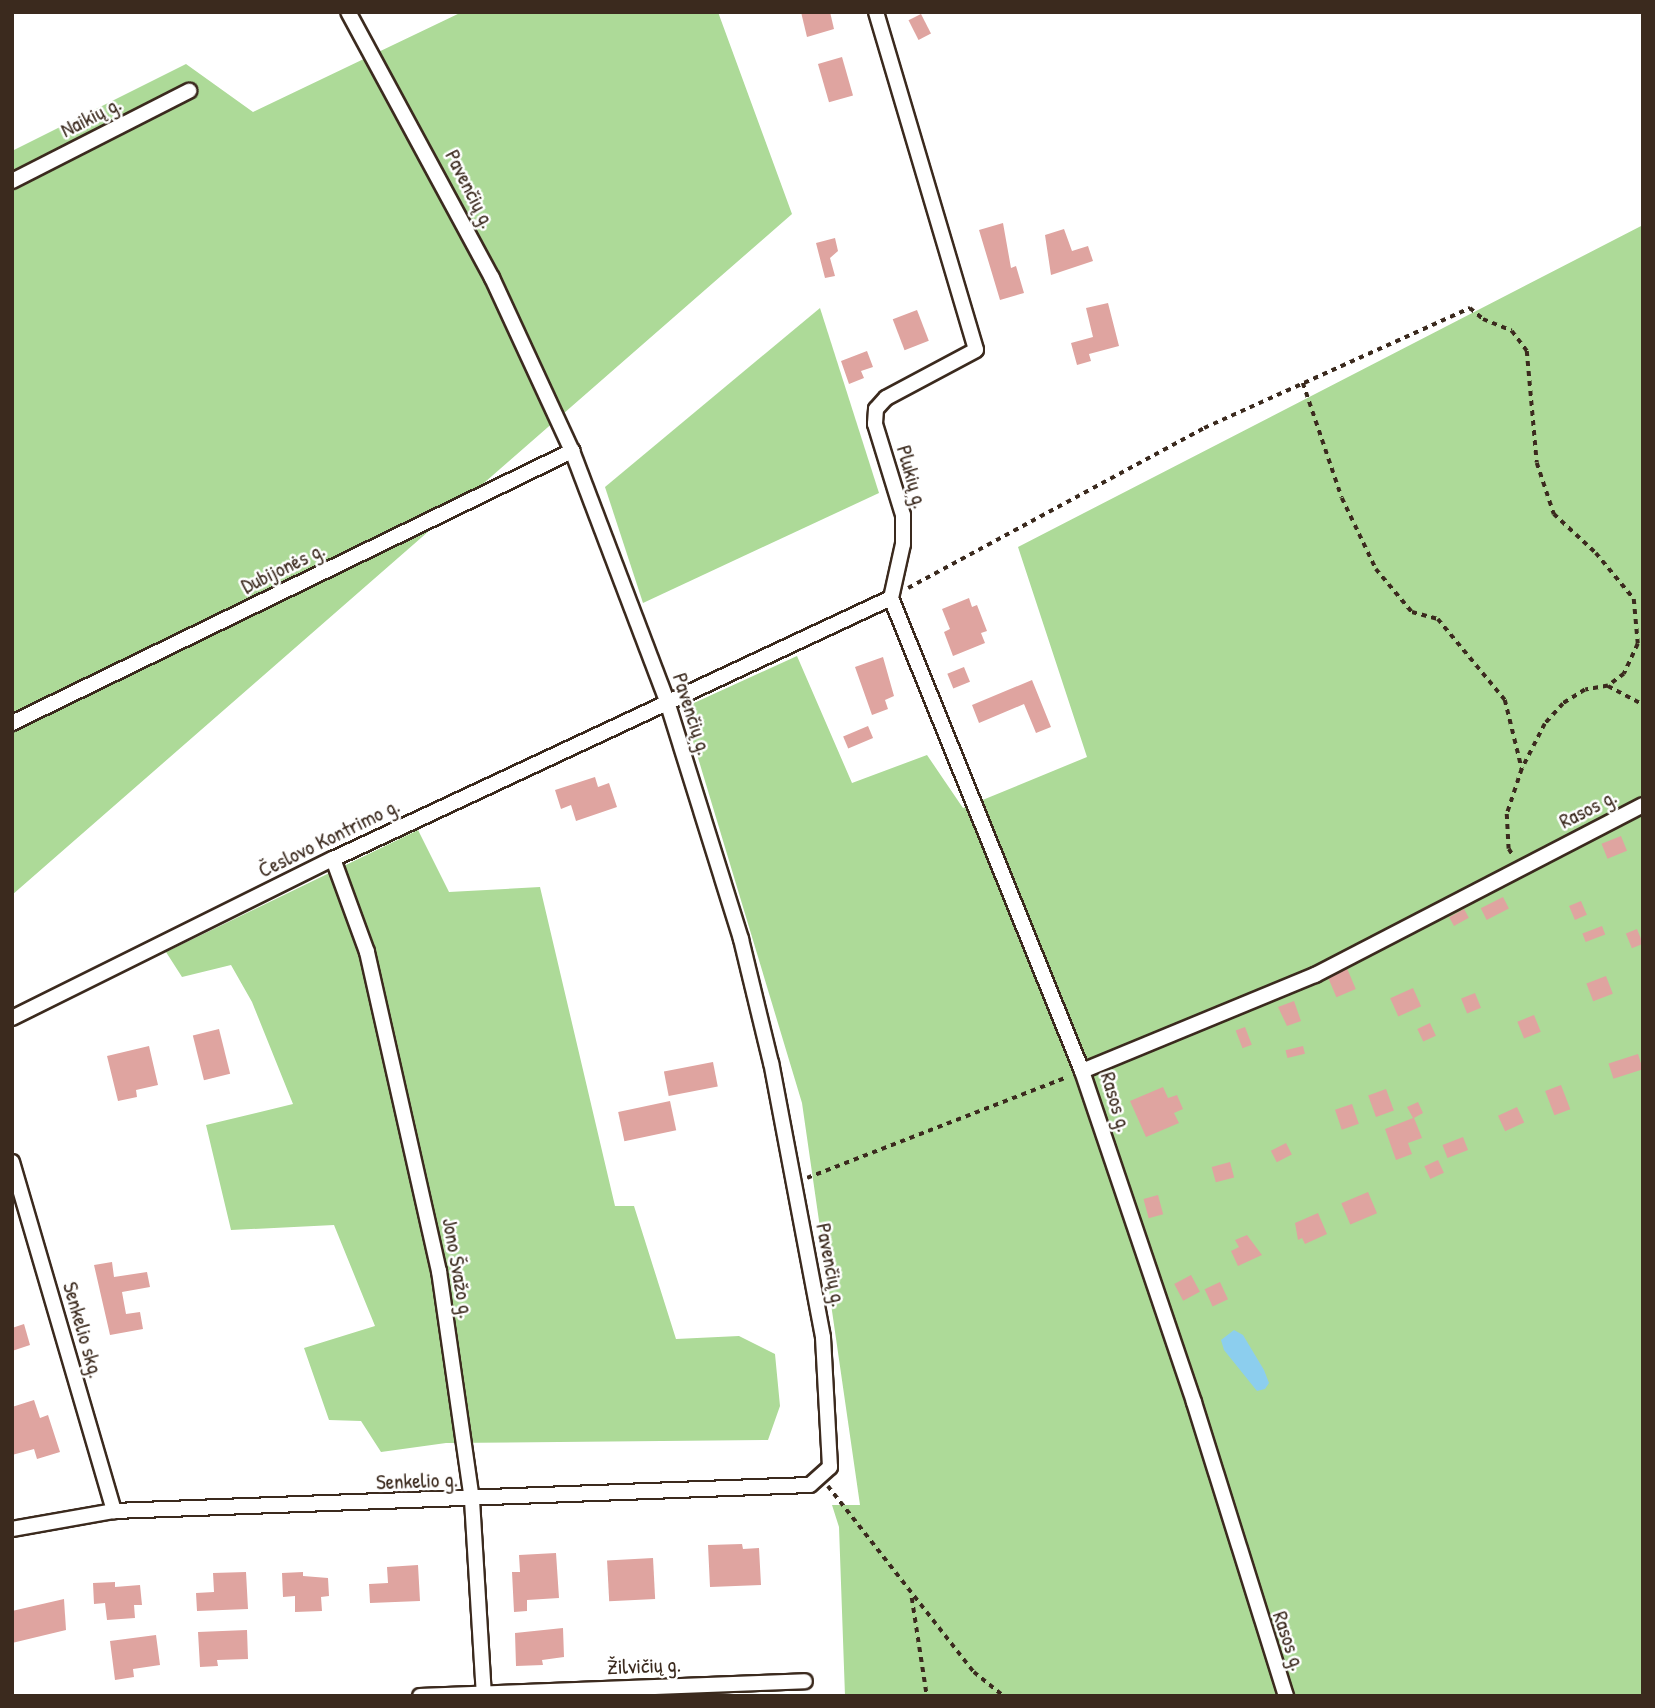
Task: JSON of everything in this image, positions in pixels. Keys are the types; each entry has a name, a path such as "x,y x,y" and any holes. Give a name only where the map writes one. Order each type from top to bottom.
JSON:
{"street":[{"name":"Pavenčių g.","path":"348,12 492,278 572,451 667,701 741,939 794,1182 824,1337 832,1454 822,1478"},
{"name":"Plukių g.","path":"876,12 976,350 886,398 876,409 874,424 903,515 903,544 891,598"},
{"name":"Naikių g.","path":"12,181 189,91"},
{"name":"Dubijonės g.","path":"12,723 572,451"},
{"name":"Česlovo Kontrimo g.","path":"12,1018 333,859 891,598"},
{"path":"891,598 1082,1071"},
{"name":"Rasos g.","path":"1286,1696 1194,1402 1082,1071 1315,975 1643,805"},
{"name":"Jono Švažo g.","path":"333,859 367,952 439,1271 472,1500 484,1695"},
{"name":"Senkelio skg.","path":"12,1161 114,1511"},
{"name":"Senkelio g.","path":"12,1529 114,1511 472,1500 810,1485 822,1478"},
{"name":"Žilvičių g.","path":"420,1696 806,1681"}],"path":[{"path":"891,598 1204,428 1470,308 1483,319 1512,331 1527,351 1537,463 1554,514 1596,553 1634,599 1638,644 1624,674 1608,686 1584,690 1563,704 1545,724 1522,769 1507,814 1509,849 1521,867"},
{"path":"1303,383 1342,498 1376,569 1412,612 1438,619 1505,700 1522,769"},
{"path":"1608,686 1643,705"},
{"path":"794,1182 1082,1071"},
{"path":"822,1478 911,1596 974,1672 1004,1696"},
{"path":"911,1596 927,1696"}],"green space":[{"path":"462,12 718,12 792,214 12,895 12,151 186,64 253,112"},
{"path":"1643,225 1643,1696 845,1696 839,1527 832,1505 860,1505 802,1103 683,708 797,656 852,783 927,755 963,808 1087,757 1018,547"},
{"path":"820,308 879,493 643,603 605,487"},
{"path":"418,830 449,892 540,887 615,1206 634,1206 676,1339 739,1336 775,1354 780,1406 768,1440 446,1443 381,1452 361,1421 329,1420 304,1348 375,1326 334,1225 231,1230 206,1125 293,1104 252,1002 231,965 182,977 166,952"}],"water":[{"path":"1234,1330 1243,1335 1264,1370 1269,1383 1265,1389 1257,1391 1224,1350 1221,1340"}],"building":[{"path":"801,12 830,12 834,29 807,37"},
{"path":"921,14 931,34 919,40 909,20"},
{"path":"842,57 853,95 829,102 818,64"},
{"path":"1003,223 1011,268 1016,266 1024,293 1000,300 979,230"},
{"path":"1064,229 1072,251 1088,246 1093,261 1051,275 1045,235"},
{"path":"835,238 838,251 830,258 835,276 825,278 816,243"},
{"path":"1108,303 1119,346 1089,354 1091,361 1077,365 1071,343 1093,337 1086,308"},
{"path":"917,310 929,341 905,350 893,319"},
{"path":"867,351 873,367 861,371 864,378 849,384 841,361"},
{"path":"969,598 972,607 977,605 987,631 981,633 985,643 953,656 944,632 950,629 942,609"},
{"path":"883,657 894,696 885,700 888,709 872,715 855,667"},
{"path":"964,667 970,682 953,689 947,674"},
{"path":"1032,680 1051,727 1036,733 1024,704 979,723 972,705"},
{"path":"868,726 873,738 848,749 843,737"},
{"path":"595,777 598,787 609,783 617,807 576,821 571,805 561,809 555,790"},
{"path":"1621,836 1627,851 1608,859 1602,844"},
{"path":"1503,897 1509,909 1487,920 1481,908"},
{"path":"1581,901 1587,915 1575,920 1569,906"},
{"path":"1464,909 1469,918 1454,926 1449,917"},
{"path":"1602,926 1605,934 1586,942 1582,934"},
{"path":"1637,929 1643,944 1632,948 1626,933"},
{"path":"1346,966 1356,989 1336,997 1327,974"},
{"path":"1606,976 1613,994 1593,1001 1586,984"},
{"path":"1413,988 1421,1006 1398,1016 1390,998"},
{"path":"1475,993 1481,1008 1467,1013 1461,999"},
{"path":"1294,1001 1301,1021 1287,1026 1278,1007"},
{"path":"1534,1015 1541,1032 1524,1038 1517,1022"},
{"path":"1430,1023 1436,1036 1423,1042 1417,1029"},
{"path":"1245,1027 1252,1045 1242,1048 1236,1031"},
{"path":"219,1029 230,1074 204,1080 193,1036"},
{"path":"149,1046 158,1085 136,1090 137,1097 118,1101 107,1056"},
{"path":"1303,1046 1305,1054 1287,1058 1286,1050"},
{"path":"1638,1054 1643,1069 1613,1079 1609,1064"},
{"path":"713,1062 718,1087 669,1096 664,1072"},
{"path":"1561,1085 1570,1109 1554,1115 1545,1091"},
{"path":"1163,1087 1168,1098 1177,1095 1183,1109 1174,1113 1179,1123 1146,1137 1130,1101"},
{"path":"1386,1089 1394,1111 1376,1117 1368,1095"},
{"path":"670,1101 676,1130 624,1141 618,1112"},
{"path":"1418,1102 1423,1113 1414,1118 1422,1138 1408,1143 1412,1154 1396,1160 1385,1129 1413,1118 1407,1107"},
{"path":"1352,1104 1359,1124 1342,1130 1335,1110"},
{"path":"1517,1107 1524,1122 1505,1131 1498,1116"},
{"path":"1463,1137 1468,1150 1447,1158 1442,1145"},
{"path":"1286,1143 1292,1155 1277,1162 1271,1151"},
{"path":"1438,1160 1444,1173 1430,1179 1424,1166"},
{"path":"1230,1162 1234,1177 1216,1182 1212,1167"},
{"path":"1368,1192 1377,1213 1350,1225 1341,1203"},
{"path":"1158,1195 1163,1214 1149,1218 1144,1199"},
{"path":"1318,1213 1327,1234 1305,1244 1302,1238 1298,1240 1295,1223"},
{"path":"1247,1235 1262,1255 1238,1266 1231,1251 1239,1247 1235,1240"},
{"path":"112,1262 114,1277 147,1272 150,1287 122,1292 126,1314 140,1312 143,1329 110,1335 94,1265"},
{"path":"1191,1275 1200,1292 1183,1301 1174,1284"},
{"path":"1220,1282 1228,1299 1213,1306 1205,1289"},
{"path":"24,1324 30,1345 12,1351 12,1328"},
{"path":"34,1400 40,1418 48,1415 60,1452 37,1459 34,1449 12,1455 12,1407"},
{"path":"742,1544 743,1549 759,1548 761,1585 710,1587 708,1545"},
{"path":"556,1553 559,1598 527,1600 527,1611 514,1612 512,1572 520,1572 519,1555"},
{"path":"653,1558 655,1599 609,1601 607,1560"},
{"path":"418,1565 420,1601 370,1603 369,1584 388,1583 387,1567"},
{"path":"246,1572 248,1609 197,1611 196,1593 214,1592 213,1573"},
{"path":"303,1572 303,1576 328,1578 329,1596 321,1597 322,1611 295,1612 295,1596 283,1597 282,1573"},
{"path":"115,1582 115,1587 140,1585 142,1605 134,1605 135,1618 107,1620 105,1603 94,1604 93,1583"},
{"path":"64,1599 66,1630 12,1643 12,1611"},
{"path":"563,1628 564,1657 542,1660 543,1665 516,1666 515,1633"},
{"path":"247,1630 248,1659 217,1660 218,1666 200,1667 198,1632"},
{"path":"156,1635 160,1665 133,1669 134,1677 115,1680 110,1641"}]}
